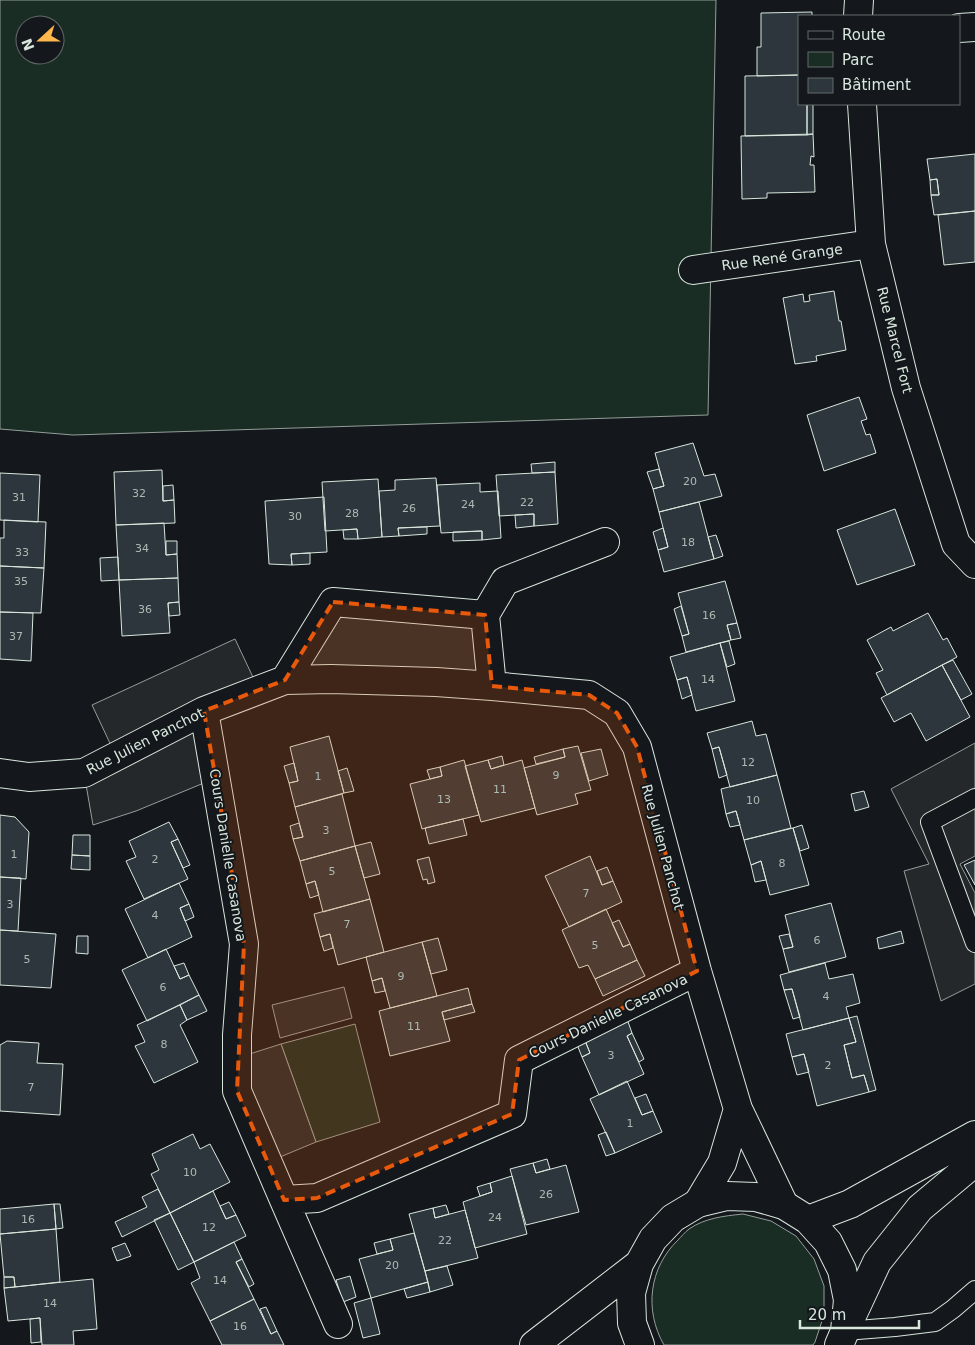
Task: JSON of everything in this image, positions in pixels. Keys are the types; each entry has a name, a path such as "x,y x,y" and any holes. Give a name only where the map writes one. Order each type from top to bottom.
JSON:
{"street":[{"path":"858,15 859,0"},
{"path":"960,28 975,27"},
{"name":"Rue Marcel Fort","path":"862,105 871,244 906,388 956,544 975,564"},
{"name":"Rue René Grange","path":"693,270 871,244"},
{"path":"492,686 485,615 505,581 605,542"},
{"path":"285,680 333,602 485,615"},
{"name":"Rue Julien Panchot","path":"0,773 29,777 84,773 204,711 285,680 331,679 492,686 588,695 617,712 637,747 697,971 738,1109 784,1205"},
{"name":"Cours Danielle Casanova","path":"204,711 244,944 236,1034 237,1091 338,1324"},
{"name":"Cours Danielle Casanova","path":"284,1200 317,1198 512,1114 519,1060 697,971"},
{"path":"698,1203 722,1163 738,1109"},
{"path":"808,1220 850,1204 975,1135"},
{"path":"842,1338 877,1262 920,1208 975,1162"},
{"path":"640,1345 632,1323 631,1293 638,1264 653,1238 673,1218 698,1203 727,1196 756,1197 784,1205 808,1220 828,1242 842,1270 848,1300 842,1338"},
{"path":"534,1345 638,1264"}],"lane":[{"path":"975,798 930,822 975,942"},
{"path":"842,1338 895,1327 935,1322 954,1309 975,1290"}],"highlighted area":[{"path":"333,602 485,615 492,686 589,695 617,713 637,747 697,971 519,1060 512,1114 317,1198 284,1200 237,1091 244,944 204,711 285,680"}],"green space":[{"path":"0,0 716,0 708,415 73,435 0,429"},
{"path":"355,1024 380,1122 316,1142 281,1044"},
{"path":"743,1214 771,1221 796,1236 814,1259 824,1286 824,1315 815,1342 813,1345 664,1345 658,1332 652,1304 656,1276 668,1251 695,1225 715,1218"}],"shaded area":[{"path":"333,602 485,615 492,686 285,680"},
{"path":"235,639 259,690 204,711 216,778 136,811 93,825 84,773 116,756 92,705"},
{"path":"975,743 975,856 960,864 975,893 975,984 941,1001 904,871 929,864 891,789"},
{"path":"344,987 352,1018 280,1038 272,1005"},
{"path":"281,1044 316,1142 268,1162 237,1058"}],"building":[{"path":"812,12 812,15 798,15 798,75 757,76 757,47 761,47 761,13"},
{"path":"798,75 798,105 807,105 807,135 745,136 745,76"},
{"path":"807,105 813,105 813,134 807,135"},
{"path":"813,134 814,157 811,156 810,165 814,165 815,192 767,193 767,198 742,199 741,136"},
{"path":"975,154 975,211 934,215 931,195 939,195 937,179 930,180 927,159"},
{"path":"937,179 939,195 931,195 930,180"},
{"path":"975,211 975,262 944,265 938,215"},
{"path":"834,291 846,350 816,356 817,361 795,364 783,298 803,294 804,302 810,301 809,295"},
{"path":"859,397 867,419 861,421 866,435 870,434 876,453 824,471 807,415"},
{"path":"693,443 704,476 715,474 722,496 659,512 653,489 664,486 655,453"},
{"path":"555,462 555,472 532,473 531,464"},
{"path":"659,469 664,486 653,489 647,472"},
{"path":"162,470 163,501 174,500 175,523 116,525 114,472"},
{"path":"555,472 558,524 534,526 534,514 499,516 496,475"},
{"path":"0,473 40,475 38,522 0,520"},
{"path":"436,478 440,526 398,528 399,536 382,537 379,491 395,490 395,480"},
{"path":"378,479 382,537 358,539 357,529 325,531 322,482"},
{"path":"480,483 480,492 498,491 501,538 482,540 482,531 441,533 437,485"},
{"path":"173,485 174,500 163,501 163,486"},
{"path":"324,497 327,552 291,554 292,565 269,564 265,501"},
{"path":"699,502 714,559 664,572 658,550 668,547 659,512"},
{"path":"895,509 915,565 857,585 837,530"},
{"path":"534,514 534,526 516,528 515,515"},
{"path":"4,520 46,522 44,568 0,566 0,538 4,538"},
{"path":"164,523 166,555 177,554 178,578 119,580 116,525"},
{"path":"427,527 427,534 399,536 398,528"},
{"path":"663,528 668,547 658,550 653,532"},
{"path":"357,529 358,539 344,539 343,530"},
{"path":"482,531 482,540 453,541 453,532"},
{"path":"716,535 723,556 714,559 708,537"},
{"path":"166,541 177,541 177,554 166,555"},
{"path":"310,553 310,564 292,565 291,554"},
{"path":"118,557 119,580 101,581 100,558"},
{"path":"0,566 44,568 41,613 0,612"},
{"path":"178,578 179,602 168,603 170,633 122,636 119,580"},
{"path":"725,581 737,623 727,625 731,640 686,652 682,636 689,634 678,593"},
{"path":"179,602 180,615 169,616 168,603"},
{"path":"681,606 689,634 682,636 674,609"},
{"path":"0,612 33,613 31,661 0,659"},
{"path":"928,613 943,640 947,638 957,657 887,695 876,673 883,670 867,640 891,627 893,631"},
{"path":"737,623 741,638 731,640 727,625"},
{"path":"729,641 735,664 727,667 720,643"},
{"path":"720,643 735,701 696,711 687,677 677,680 670,657"},
{"path":"953,660 972,694 961,700 942,665"},
{"path":"942,665 970,717 926,741 911,713 894,722 881,698"},
{"path":"687,677 692,695 682,699 677,680"},
{"path":"752,721 756,736 766,734 777,775 730,787 719,747 712,749 707,733"},
{"path":"329,736 344,793 295,807 289,783 298,781 290,747"},
{"path":"578,746 591,790 575,794 578,804 537,815 524,768 565,757 563,749"},
{"path":"719,747 727,775 719,778 712,749"},
{"path":"563,749 565,757 536,764 534,757"},
{"path":"601,749 608,775 589,781 581,753"},
{"path":"502,756 504,765 491,769 488,760"},
{"path":"464,760 479,815 422,829 410,784 442,776 440,767"},
{"path":"488,760 491,769 522,760 535,808 481,822 465,766"},
{"path":"294,763 298,781 289,783 284,766"},
{"path":"440,767 442,776 430,779 427,770"},
{"path":"347,768 354,791 344,793 338,771"},
{"path":"777,775 791,828 744,840 736,811 726,814 721,789"},
{"path":"864,791 869,807 855,811 851,794"},
{"path":"342,794 355,846 300,861 293,839 303,837 295,807"},
{"path":"736,811 740,825 730,827 726,814"},
{"path":"0,815 15,817 29,832 26,879 0,877"},
{"path":"463,819 467,835 429,844 425,828"},
{"path":"169,822 178,839 171,842 188,879 144,899 126,861 136,857 129,841"},
{"path":"299,823 303,837 293,839 290,826"},
{"path":"802,825 809,848 800,851 793,828"},
{"path":"793,828 809,885 770,895 761,861 751,865 744,840"},
{"path":"73,835 90,835 90,856 72,855"},
{"path":"178,839 190,865 183,868 171,842"},
{"path":"371,842 380,874 364,878 355,846"},
{"path":"355,846 370,899 323,912 315,881 306,884 300,861"},
{"path":"72,855 90,856 90,870 71,869"},
{"path":"590,856 602,885 613,881 622,902 569,927 545,876"},
{"path":"429,857 435,882 428,884 427,879 423,880 417,860"},
{"path":"975,860 975,885 964,865"},
{"path":"761,861 766,880 755,882 751,865"},
{"path":"607,867 613,881 602,885 597,871"},
{"path":"0,877 21,878 18,931 0,930"},
{"path":"315,881 319,895 310,898 306,884"},
{"path":"179,883 189,904 180,908 192,937 148,958 125,909"},
{"path":"370,899 384,952 338,965 330,934 320,937 314,914"},
{"path":"831,903 846,957 789,972 783,949 793,947 785,915"},
{"path":"189,904 194,917 185,921 180,908"},
{"path":"606,909 623,947 630,944 637,960 595,979 588,965 579,968 562,930"},
{"path":"619,920 630,944 623,947 612,923"},
{"path":"0,930 56,934 51,988 0,985"},
{"path":"901,931 904,943 879,949 877,938"},
{"path":"330,934 333,948 324,951 320,937"},
{"path":"789,934 793,947 783,949 779,936"},
{"path":"77,936 88,936 88,954 76,953"},
{"path":"438,938 447,970 431,974 422,942"},
{"path":"422,942 437,996 390,1008 382,978 372,981 366,957"},
{"path":"166,949 180,979 189,975 199,995 147,1021 122,970"},
{"path":"637,960 645,976 603,996 595,979"},
{"path":"184,963 189,975 180,979 174,966"},
{"path":"825,963 829,979 853,974 860,1003 846,1007 849,1018 803,1030 792,989 784,990 780,975"},
{"path":"382,978 385,991 375,993 372,981"},
{"path":"468,988 472,1004 442,1012 450,1041 390,1056 379,1011"},
{"path":"792,989 800,1017 793,1019 784,990"},
{"path":"199,995 207,1011 187,1020 180,1005"},
{"path":"472,1004 475,1012 444,1020 442,1012"},
{"path":"180,1005 187,1020 180,1025 198,1062 154,1083 135,1046 145,1042 137,1025"},
{"path":"857,1016 876,1090 869,1092 864,1075 852,1078 844,1045 856,1042 849,1018"},
{"path":"849,1018 856,1042 844,1045 852,1078 864,1075 869,1092 817,1106 804,1054 792,1057 786,1034"},
{"path":"627,1019 632,1033 627,1036 644,1074 599,1095 582,1057 590,1053 584,1038"},
{"path":"632,1033 644,1059 639,1062 627,1036"},
{"path":"584,1038 590,1053 582,1057 576,1042"},
{"path":"7,1041 39,1043 37,1063 63,1064 60,1115 0,1111 0,1045"},
{"path":"804,1054 809,1072 797,1075 792,1057"},
{"path":"627,1081 642,1115 653,1111 662,1132 615,1153 590,1099"},
{"path":"646,1094 653,1111 642,1115 635,1098"},
{"path":"606,1132 615,1153 606,1156 598,1135"},
{"path":"193,1134 200,1149 210,1144 230,1182 170,1213 151,1174 159,1170 152,1154"},
{"path":"547,1159 550,1169 536,1173 533,1163"},
{"path":"533,1163 536,1173 566,1165 579,1212 526,1225 510,1169"},
{"path":"512,1176 527,1234 475,1248 463,1202 492,1192 490,1183"},
{"path":"490,1183 492,1192 480,1196 477,1187"},
{"path":"158,1189 170,1213 122,1237 115,1222 147,1207 142,1197"},
{"path":"213,1191 226,1219 236,1215 246,1236 194,1262 170,1213"},
{"path":"229,1202 236,1215 226,1219 220,1206"},
{"path":"54,1204 60,1204 63,1228 56,1229"},
{"path":"54,1204 56,1229 0,1234 0,1209"},
{"path":"446,1205 449,1214 435,1218 433,1208"},
{"path":"433,1208 435,1218 465,1210 478,1258 425,1271 409,1214"},
{"path":"170,1213 194,1262 178,1270 154,1220"},
{"path":"56,1229 60,1282 15,1287 14,1277 4,1277 0,1234"},
{"path":"414,1233 428,1282 371,1298 359,1259 393,1250 390,1239"},
{"path":"390,1239 393,1250 377,1254 374,1243"},
{"path":"234,1242 242,1259 236,1262 254,1299 210,1321 191,1283 200,1278 194,1262"},
{"path":"125,1243 131,1256 117,1261 112,1248"},
{"path":"242,1259 254,1284 249,1287 236,1262"},
{"path":"447,1266 453,1285 430,1292 425,1271"},
{"path":"350,1276 356,1297 343,1302 336,1280"},
{"path":"4,1277 14,1277 15,1287 4,1288"},
{"path":"93,1279 97,1329 73,1331 74,1345 42,1345 40,1318 8,1321 4,1288"},
{"path":"428,1282 430,1292 407,1298 404,1289"},
{"path":"371,1298 380,1334 363,1338 354,1303"},
{"path":"254,1299 271,1334 277,1331 284,1345 222,1345 210,1321"},
{"path":"266,1307 277,1331 271,1334 260,1309"},
{"path":"40,1318 41,1342 31,1343 30,1319"}]}
